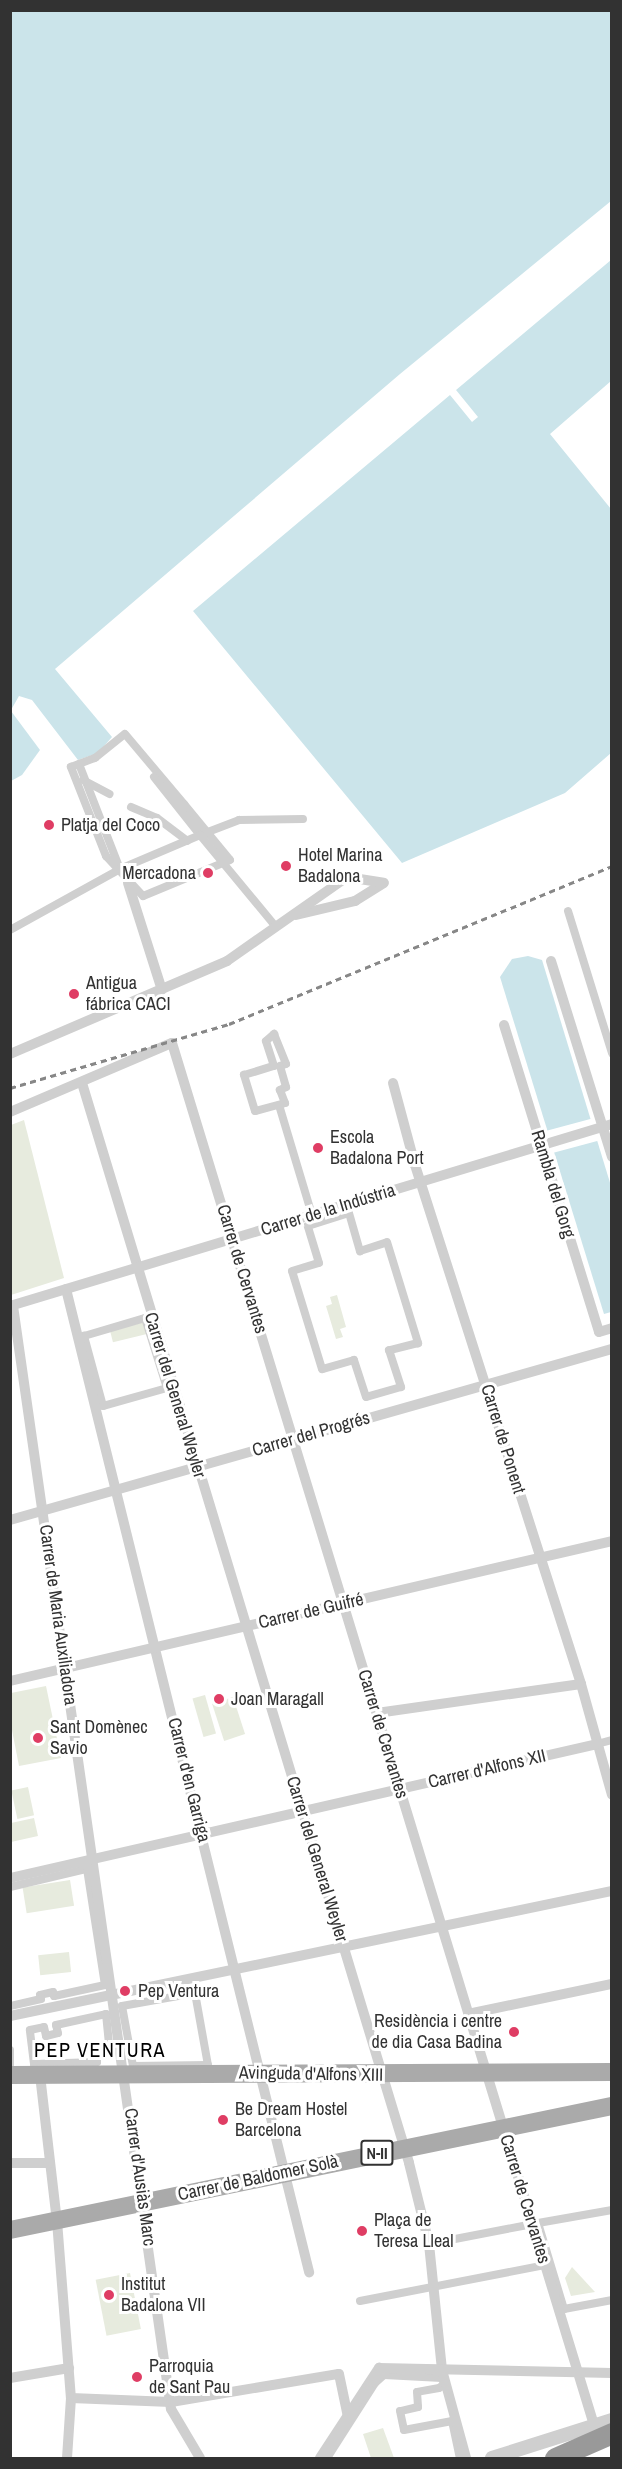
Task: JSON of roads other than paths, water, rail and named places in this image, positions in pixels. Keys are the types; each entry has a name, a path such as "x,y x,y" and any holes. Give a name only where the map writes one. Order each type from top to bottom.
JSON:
{"highway":[{"path":"555,2458 603,2429"},
{"path":"569,2458 612,2444"}],"main road":[{"name":"Avinguda d'Alfons XIII","path":"10,2075 261,2073 383,2075 612,2072"},
{"name":"Carrer de Baldomer Solà","path":"10,2230 612,2106"}],"street":[{"path":"223,863 142,896 106,856 71,767 95,758 125,734 204,834 223,863 276,927"},
{"path":"127,742 204,834"},
{"path":"79,764 83,780 123,874 162,990"},
{"path":"83,780 109,794"},
{"path":"131,807 157,818 187,841"},
{"path":"10,930 187,841 239,820 303,819"},
{"path":"10,1054 227,962 290,917 341,882 355,877 384,883 349,903 290,917"},
{"path":"355,877 362,884 363,893"},
{"path":"341,882 340,895 349,903"},
{"path":"568,911 612,1053"},
{"path":"551,961 612,1157"},
{"name":"Rambla del Gorg","path":"504,1025 599,1332 612,1328"},
{"path":"274,1034 286,1064 280,1066 286,1087 280,1090 285,1103 279,1105 255,1111 244,1075 274,1066 266,1041 274,1034"},
{"name":"Carrer de Cervantes","path":"82,1083 172,1043 578,2373 603,2429"},
{"path":"10,1112 82,1083"},
{"name":"Carrer del General Weyler","path":"82,1083 244,1626 303,1812 404,2148 429,2244 442,2370 464,2458"},
{"name":"Carrer de Ponent","path":"393,1083 420,1182 487,1385 581,1684 612,1795"},
{"path":"279,1105 312,1215"},
{"name":"Carrer de la Indústria","path":"12,1306 612,1124"},
{"path":"349,1213 360,1251 387,1242 418,1342 389,1350 401,1387 366,1397 354,1360 322,1369 292,1271 319,1263 308,1226 349,1213"},
{"name":"Carrer d'en Garriga","path":"66,1289 157,1646 309,2272"},
{"name":"Carrer de Maria Auxiliadora","path":"12,1306 93,1858 110,1996"},
{"path":"145,1318 167,1388 103,1406 84,1336 145,1318"},
{"name":"Carrer del Progrés","path":"10,1520 612,1349"},
{"name":"Carrer de Guifré","path":"10,1681 612,1541"},
{"path":"377,1713 581,1684"},
{"name":"Carrer d'Alfons XII","path":"10,1878 612,1740"},
{"path":"10,1887 87,1869 105,1985 54,1996 53,1992 40,1995 41,1999 10,2006"},
{"path":"10,2016 612,1891"},
{"path":"468,2014 612,1984"},
{"path":"195,1993 208,2065 133,2066 122,2006 195,1993"},
{"name":"Carrer d'Ausiàs Marc","path":"110,1996 144,2202 171,2402 176,2419 200,2458"},
{"path":"106,2014 110,2054 97,2055 97,2062 34,2064 30,2030 44,2027 46,2036 58,2033 56,2025 106,2014"},
{"path":"10,2050 10,2065"},
{"path":"40,2075 57,2221 69,2368 71,2398 67,2458"},
{"path":"10,2163 50,2163"},
{"path":"612,2210 538,2223 564,2309 612,2300"},
{"path":"429,2244 533,2224"},
{"path":"360,2301 545,2265"},
{"path":"10,2378 69,2368"},
{"path":"320,2458 380,2368 612,2373"},
{"path":"71,2398 171,2402 339,2374 348,2417"},
{"path":"327,2458 375,2383 384,2375 442,2378 444,2384 439,2388 417,2392 418,2407 400,2411 404,2430 452,2421 464,2458"},
{"path":"492,2458 603,2429 612,2420"}],"water":[{"path":"11,11 611,11 611,201 400,374 55,669 112,737 98,753 78,760 32,700 19,696 11,710"},
{"path":"611,260 611,381 550,434 611,509 611,753 565,793 402,863 193,611 450,395 472,422 478,417 456,390"},
{"path":"11,711 40,750 22,775 11,781"},
{"path":"528,956 542,960 611,1186 611,1312 604,1314 500,977 512,959"}],"railway":[{"path":"10,1088 229,1024 612,866"}],"place":[{"name":"Platja del Coco","path":"49,825"},
{"name":"Hotel Marina Badalona","path":"286,866"},
{"name":"Mercadona","path":"208,873"},
{"name":"Antigua fábrica CACI","path":"74,994"},
{"name":"Escola Badalona Port","path":"318,1148"},
{"name":"Joan Maragall","path":"219,1699"},
{"name":"Sant Domènec Savio","path":"38,1738"},
{"name":"Pep Ventura","path":"125,1991"},
{"name":"Residència i centre de dia Casa Badina","path":"514,2032"},
{"name":"Be Dream Hostel Barcelona","path":"223,2120"},
{"name":"Plaça de Teresa Lleal","path":"362,2231"},
{"name":"Institut Badalona VII","path":"109,2295"},
{"name":"Parroquia de Sant Pau","path":"137,2377"}],"district":[{"name":"PEP VENTURA","path":"100,2049"}]}
